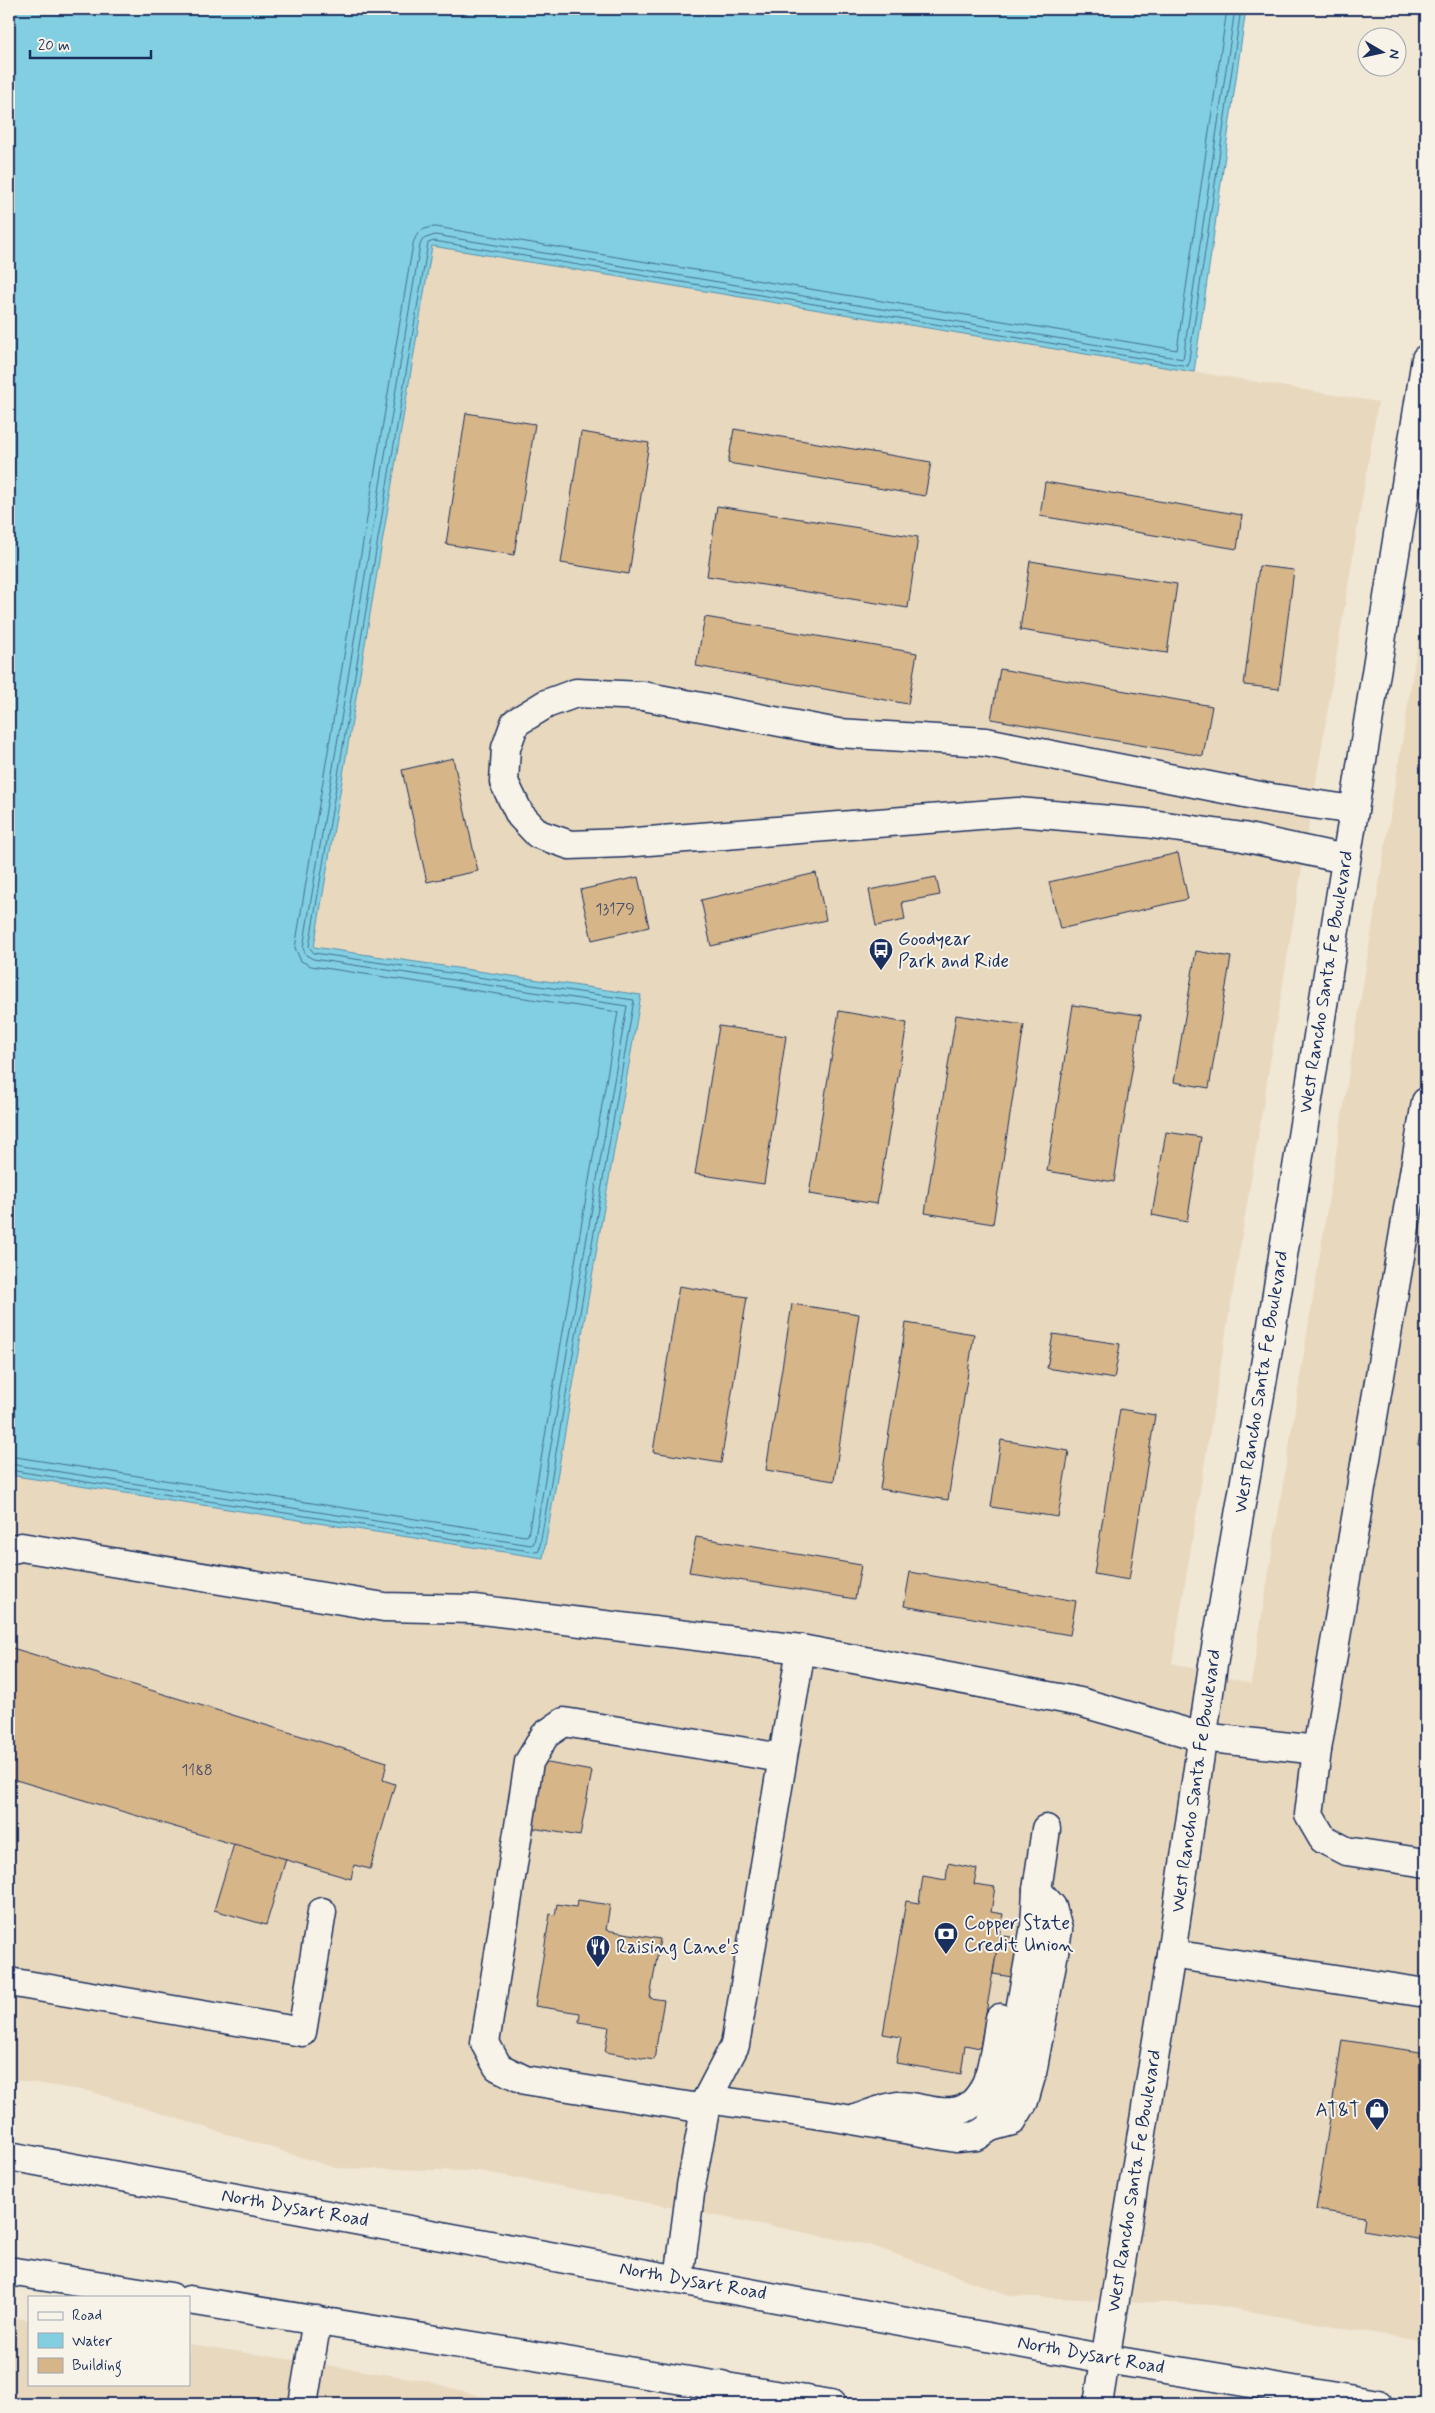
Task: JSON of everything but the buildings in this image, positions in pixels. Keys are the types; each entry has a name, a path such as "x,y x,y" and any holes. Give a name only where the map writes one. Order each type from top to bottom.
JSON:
{"main road":[{"name":"West Rancho Santa Fe Boulevard","path":"1098,2404 1171,1954 1202,1737 1272,1321 1426,359"},
{"path":"1346,859 1243,837 1145,823 1018,812 623,843 570,845 538,834 520,815 504,782 506,748 515,723 546,704 576,693 642,696 838,733 986,742 1265,797 1354,810"},
{"path":"1426,1102 1317,1750 1309,1815 1323,1839 1346,1851 1426,1863"},
{"path":"9,1550 21,1547 384,1607 474,1609 801,1649 1080,1702 1202,1737 1317,1750"},
{"path":"679,2279 706,2104 735,2045 801,1649"},
{"path":"782,1758 564,1722 545,1735 529,1762 485,2043 498,2067 525,2080 706,2104 852,2119 956,2138 977,2136 990,2126 1008,2078 1035,1926 1037,1890 1046,1829"},
{"path":"852,2119 898,2106 954,2112 964,2109 979,2097 985,2087 989,2073 1014,1938 1024,1910 1037,1890"},
{"path":"9,1982 302,2032 322,1912"},
{"path":"1171,1954 1426,1993"},
{"name":"North Dysart Road","path":"9,2156 1106,2359 1378,2404"},
{"path":"9,2271 165,2296"},
{"path":"190,2300 317,2320 721,2395 831,2404"},
{"path":"303,2404 317,2320"}],"shaded area":[{"path":"432,246 1378,402 1172,1663 1251,1684 1426,592 1426,2342 1214,2305 1012,2296 870,2245 480,2171 336,2168 89,2091 9,2079 9,1475 543,1558 641,995 314,948"},
{"path":"9,2317 28,2320 28,2386 190,2386 190,2344 423,2380 509,2404 9,2404"}],"water":[{"path":"9,9 1246,9 1194,372 432,246 314,947 641,995 543,1558 9,1475"}],"place":[{"name":"Goodyear Park and Ride","path":"881,971"},
{"name":"Copper State Credit Union","path":"946,1955"},
{"name":"Raising Cane's","path":"598,1968"},
{"name":"AT&T","path":"1377,2131"}]}
